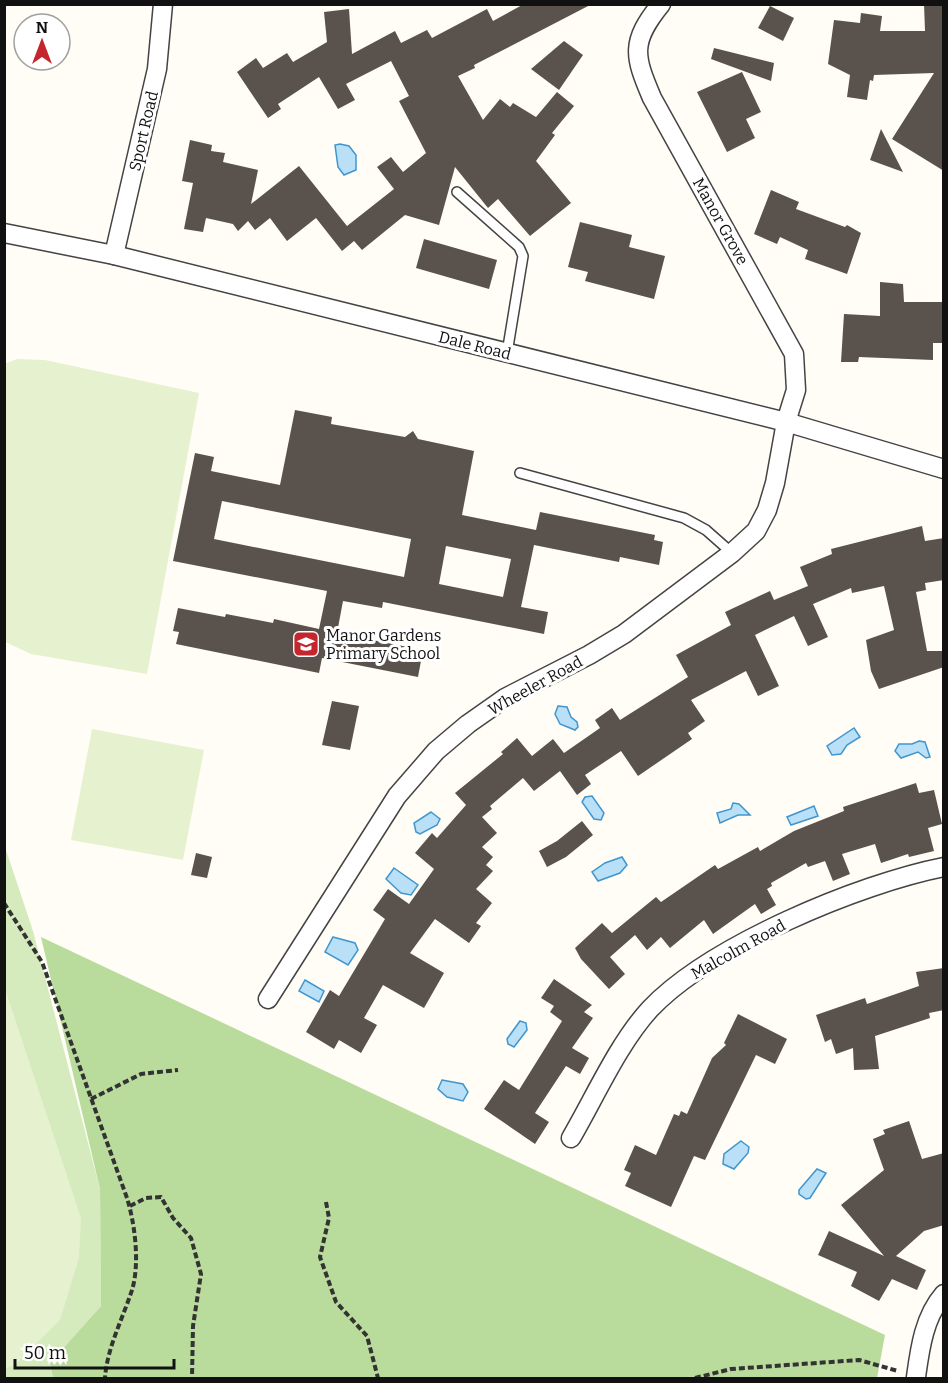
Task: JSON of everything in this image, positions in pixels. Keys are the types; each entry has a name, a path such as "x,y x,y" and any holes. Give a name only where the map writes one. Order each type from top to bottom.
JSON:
{"street":[{"name":"Sport Road","path":"114,255 157,69 163,4"},
{"name":"Manor Grove","path":"661,4 646,22 636,48 641,71 652,98 794,354 796,390 786,422"},
{"name":"Dale Road","path":"4,233 114,255 786,422 944,469"},
{"name":"Wheeler Road","path":"268,999 397,796 436,751 468,724 505,698 590,655 624,633 732,553 756,531 767,510 786,422"},
{"name":"Malcolm Road","path":"571,1138 630,1035 650,1009 686,978 727,952 811,910 920,872 944,867"},
{"path":"916,1377 921,1340 937,1302 944,1294"}],"lane":[{"path":"457,192 519,247 523,256 507,353"},
{"path":"520,473 684,519 706,530 732,553"}],"path":[{"path":"4,903 42,962 130,1206 136,1230 134,1286 105,1378"},
{"path":"91,1099 141,1074 178,1070"},
{"path":"130,1206 146,1198 161,1197 173,1218 191,1238 201,1274 193,1326 192,1378"},
{"path":"326,1202 329,1218 320,1257 336,1302 367,1336 378,1378"},
{"path":"695,1378 731,1369 859,1360 916,1377"}],"green space":[{"path":"17,359 45,360 199,393 147,674 31,654 5,642 4,364"},
{"path":"92,729 204,750 183,860 71,840"},
{"path":"4,844 33,931 100,1189 101,1306 50,1363 53,1378 5,1378"},
{"path":"41,937 885,1335 877,1378 53,1378 50,1363 101,1306 100,1189"},
{"path":"4,986 81,1218 79,1258 60,1320 15,1365 5,1369"}],"water":[{"path":"335,145 349,146 356,155 356,170 344,175 338,167"},
{"path":"558,706 567,707 571,717 577,722 578,727 575,730 560,724 555,714"},
{"path":"854,728 860,737 847,745 841,754 832,755 827,746"},
{"path":"919,741 925,742 930,757 926,758 918,752 901,758 895,751 899,744 912,744"},
{"path":"592,796 604,813 601,820 594,819 582,802 585,797"},
{"path":"733,803 739,804 750,815 738,815 720,823 717,813 731,809"},
{"path":"814,806 818,816 791,825 787,817"},
{"path":"431,812 440,819 437,825 420,834 416,832 414,823"},
{"path":"622,857 627,865 620,873 598,881 592,872 605,863"},
{"path":"394,868 418,885 411,895 401,893 386,879"},
{"path":"333,937 355,943 358,950 348,965 325,952"},
{"path":"305,980 324,991 319,1002 299,991"},
{"path":"520,1021 526,1023 527,1030 514,1047 508,1044 507,1039"},
{"path":"442,1080 463,1084 468,1092 463,1101 447,1097 438,1089"},
{"path":"741,1141 749,1147 748,1153 734,1169 723,1164 724,1154"},
{"path":"817,1169 826,1173 810,1198 806,1199 799,1194 799,1190"}],"building":[{"path":"524,4 592,4 474,65 475,68 458,76 483,120 500,99 510,107 513,103 536,117 557,92 574,106 552,133 555,135 536,161 571,203 530,236 498,199 488,208 455,167 439,225 405,215 362,250 354,241 342,251 316,218 287,241 270,218 255,230 248,221 238,231 233,224 206,218 203,232 184,229 193,183 182,181 190,140 212,145 211,151 225,153 223,162 258,170 251,204 299,166 347,226 394,189 377,167 391,157 403,172 426,153 399,101 409,96 391,61 346,84 355,100 338,109 319,77 278,104 281,109 268,118 237,72 256,58 263,68 287,53 293,62 327,42 324,12 349,9 352,54 395,31 401,43 427,30 432,38 487,9 493,21"},
{"path":"924,4 944,4 944,171 892,139 934,73 874,75 873,81 870,80 867,100 847,97 850,75 828,64 834,20 860,23 861,13 882,16 880,31 925,31"},
{"path":"770,6 794,18 783,41 758,28"},
{"path":"564,41 583,55 559,90 531,69"},
{"path":"714,48 774,63 771,81 711,59"},
{"path":"742,72 761,112 746,119 755,138 727,152 697,92"},
{"path":"881,129 903,172 870,160"},
{"path":"771,190 799,202 796,209 845,227 847,225 861,233 847,274 805,259 808,250 780,237 777,244 754,234"},
{"path":"580,222 632,235 629,247 665,256 654,299 585,281 588,272 568,267"},
{"path":"424,239 497,260 489,289 416,268"},
{"path":"880,282 903,284 904,302 944,302 944,343 933,343 933,360 859,357 858,362 841,362 844,314 880,316"},
{"path":"295,410 332,417 331,424 405,437 413,431 418,439 474,451 462,515 536,530 540,512 655,535 654,540 663,542 659,565 620,557 619,562 534,545 521,607 548,612 544,634 383,602 382,608 343,601 337,633 423,650 418,677 322,658 319,673 176,644 179,632 173,631 178,608 273,623 274,619 319,629 327,591 173,561 195,453 214,457 211,471 280,485","holes":["222,501 411,539 404,577 214,539","446,546 511,559 503,597 439,584"]},
{"path":"922,526 925,541 944,538 944,580 925,583 926,590 916,592 927,651 944,651 944,667 879,689 871,671 866,640 894,630 884,586 852,593 851,588 813,604 828,637 808,646 794,616 755,635 779,686 758,696 746,671 691,700 705,721 688,733 692,739 638,776 621,751 585,775 591,784 577,795 560,771 534,791 523,778 490,806 492,809 482,817 497,833 482,847 493,857 486,865 493,871 476,889 492,903 476,923 481,926 469,943 435,919 410,953 444,973 424,1008 383,985 364,1018 377,1025 361,1053 339,1040 334,1049 306,1032 330,990 339,996 385,919 373,910 388,889 409,904 434,869 415,853 432,833 437,838 466,805 455,793 503,754 501,752 517,738 532,756 553,739 564,753 600,728 595,720 612,708 620,720 688,677 676,655 731,625 725,612 770,591 774,600 808,586 800,567 832,554 831,549"},
{"path":"332,701 359,706 350,750 322,745"},
{"path":"916,783 919,793 934,790 942,824 928,828 934,851 909,857 908,854 881,863 875,844 842,854 850,874 833,881 825,861 808,867 806,863 771,883 772,886 767,889 776,905 761,914 755,904 713,934 704,920 670,948 661,937 647,950 635,935 610,957 625,974 609,989 581,959 575,948 602,923 612,933 656,897 661,902 715,865 718,869 758,847 760,851 794,831 844,811 843,807"},
{"path":"582,821 593,835 566,857 547,867 539,851 557,841"},
{"path":"196,853 212,857 207,878 191,875"},
{"path":"944,968 944,1010 929,1013 930,1018 875,1036 879,1069 854,1070 853,1048 836,1054 831,1039 825,1042 816,1015 865,998 867,1004 919,986 916,972"},
{"path":"554,979 592,1005 584,1012 593,1018 572,1048 589,1058 580,1074 566,1066 535,1113 549,1122 535,1144 484,1109 504,1080 519,1090 562,1021 550,1012 554,1006 541,998"},
{"path":"738,1014 787,1039 775,1064 756,1055 705,1160 694,1156 671,1207 625,1186 631,1173 624,1170 635,1145 656,1155 674,1114 679,1116 681,1111 687,1114 712,1058 726,1045 724,1043"},
{"path":"909,1121 922,1159 944,1153 944,1225 924,1231 896,1256 926,1270 917,1290 892,1279 879,1301 851,1286 857,1272 818,1255 829,1231 884,1256 841,1205 884,1170 873,1139 885,1134 883,1130"}],"place":[{"name":"Manor Gardens Primary School","path":"306,644"}]}
